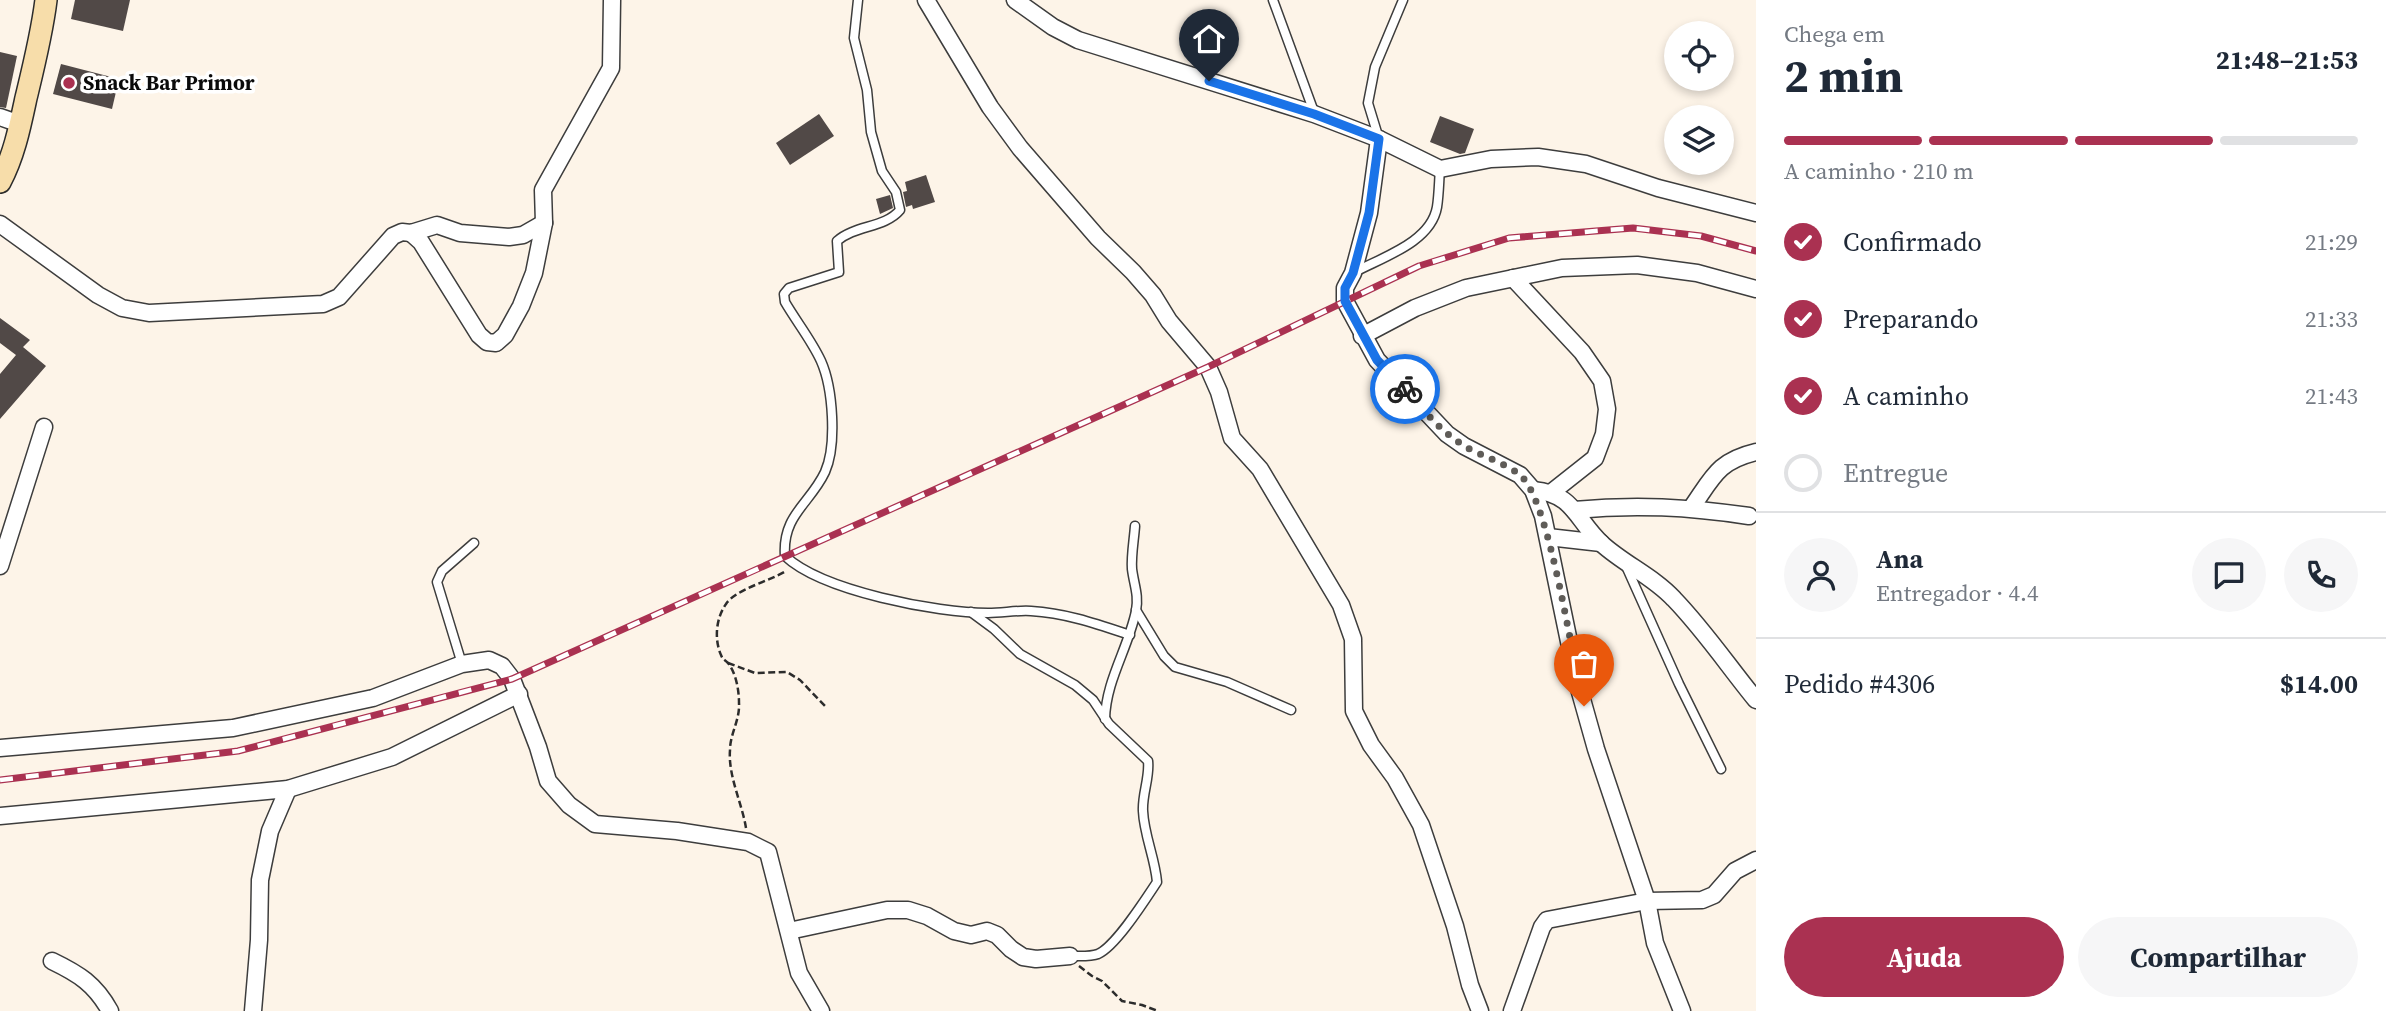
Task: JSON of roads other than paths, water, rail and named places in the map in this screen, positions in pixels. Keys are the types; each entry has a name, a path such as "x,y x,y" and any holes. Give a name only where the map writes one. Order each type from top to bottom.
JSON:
{"street":[{"path":"0,182 20,124 42,30 46,0"},
{"path":"411,233 421,242 479,335 487,342 496,343 505,335 521,306 534,273 544,223 543,190 611,68 612,0"},
{"path":"926,0 990,107 1020,149 1098,238 1153,295 1168,321 1208,367 1219,392 1232,438 1260,469 1341,605 1353,639 1354,710 1371,745 1395,778 1420,825 1455,926 1470,985 1480,1011"},
{"path":"1015,0 1053,27 1078,40 1314,114 1379,139 1440,169 1491,159 1538,157 1586,164 1658,188 1756,214"},
{"path":"0,117 20,124"},
{"path":"1379,139 1369,213 1353,273 1345,288 1345,301 1377,360 1447,434 1464,446 1520,475 1532,490 1548,537 1582,698 1596,749 1647,901 1655,943 1682,1011"},
{"path":"0,224 98,295 122,308 149,313 323,304 339,297 393,236 402,232 411,233 438,225 460,233 509,237 523,235 544,223"},
{"path":"1362,336 1415,308 1466,288 1562,268 1637,265 1697,273 1756,289"},
{"path":"1513,278 1582,352 1602,382 1606,409 1604,434 1595,458 1552,492"},
{"path":"0,566 44,427"},
{"path":"1692,507 1719,469 1729,460 1756,452"},
{"path":"1532,490 1552,492 1574,510 1601,543 1673,598 1756,700"},
{"path":"1574,510 1611,506 1692,507 1749,516"},
{"path":"1548,537 1601,543"},
{"path":"0,748 233,728 373,698 462,664 489,660 502,666 512,679 548,781 569,806 595,824 677,831 748,842 768,852 799,972 821,1011"},
{"path":"0,816 288,789 392,757 519,694"},
{"path":"253,1011 259,940 260,880 270,831 288,789"},
{"path":"1512,1011 1542,927 1547,920 1647,901 1702,900 1714,895 1735,871 1756,860"},
{"path":"789,931 887,909 908,910 927,916 954,931 971,935 987,931 997,934 1023,957 1036,959 1070,956"},
{"path":"52,961 78,973 101,995 110,1011"}],"lane":[{"path":"858,0 854,38 867,90 872,132 882,171 896,192 900,210 894,218 860,228 844,235 837,242 839,272 789,288 784,295 785,302 821,361 833,425 825,472 794,516 784,540 785,556 795,566 859,593 904,603 971,612 1030,611 1065,616 1130,635"},
{"path":"1273,0 1314,114"},
{"path":"1379,139 1368,103 1375,67 1403,0"},
{"path":"1353,273 1416,239 1430,226 1437,209 1440,169"},
{"path":"1105,719 1105,705 1111,680 1130,635 1136,610 1138,593 1132,568 1135,526"},
{"path":"462,664 437,582 442,570 474,543"},
{"path":"1623,560 1721,769"},
{"path":"1136,610 1164,656 1175,667 1227,682 1291,710"},
{"path":"971,612 1020,654 1075,685 1093,700 1105,719 1148,761 1143,813 1157,882 1133,918 1107,948 1098,954 1070,956"}],"railway":[{"path":"0,780 238,751 512,679 1208,367 1419,266 1509,238 1633,228 1701,236 1756,251"}],"place":[{"name":"Snack Bar Primor","path":"69,83"}]}
